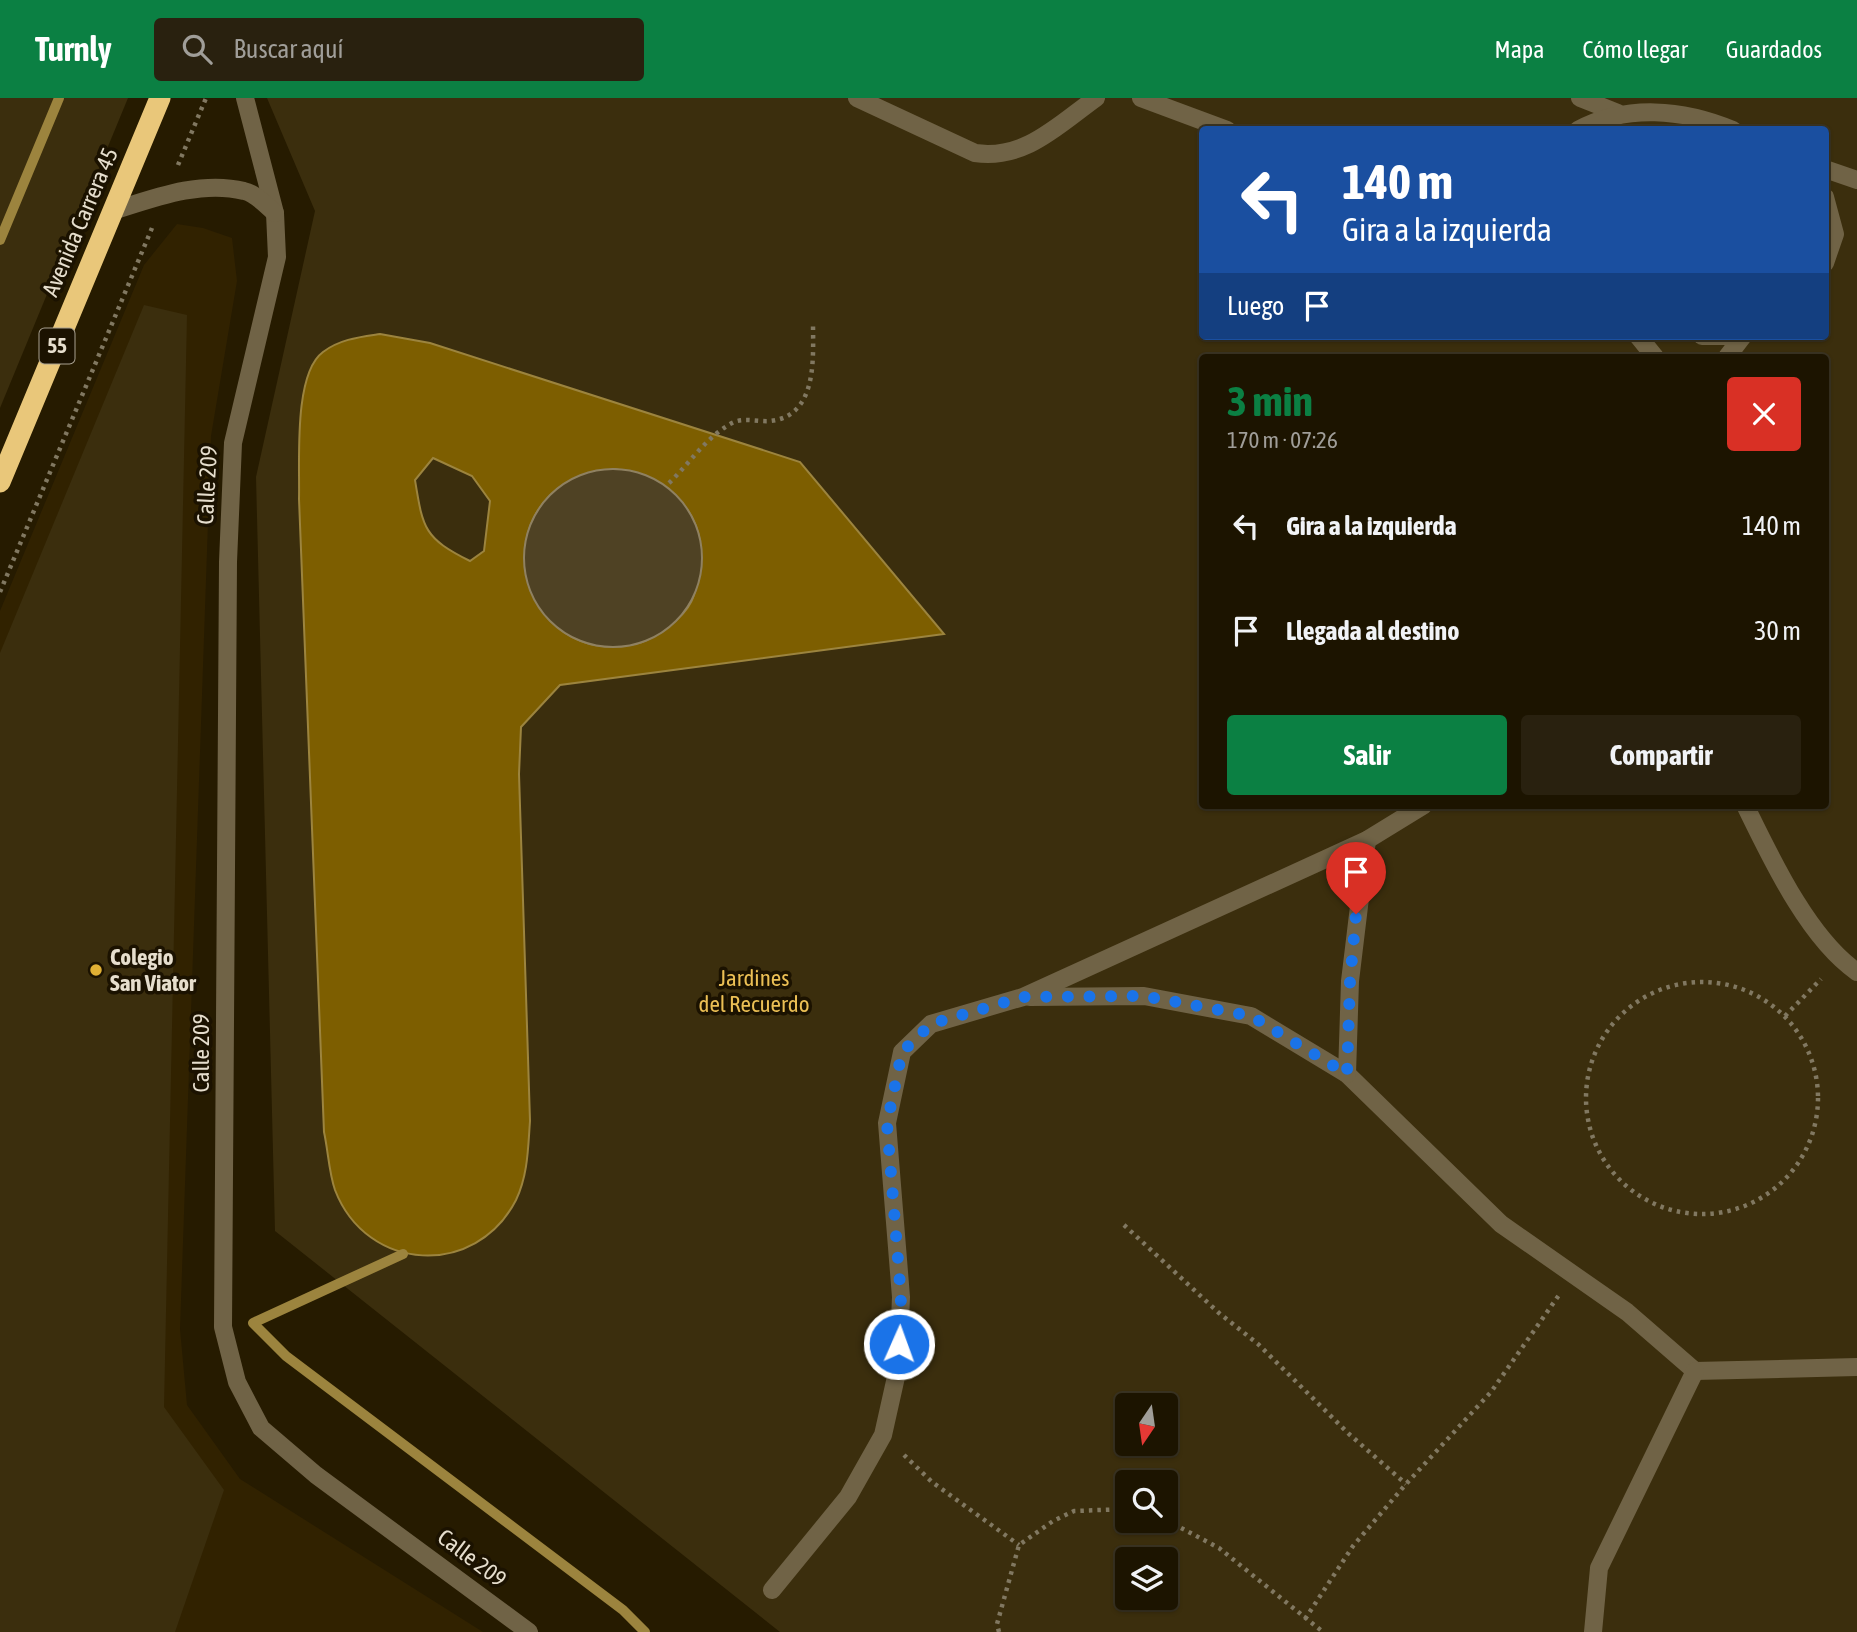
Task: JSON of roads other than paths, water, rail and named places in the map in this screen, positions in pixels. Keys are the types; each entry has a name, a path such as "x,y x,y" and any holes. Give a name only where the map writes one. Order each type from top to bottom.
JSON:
{"highway":[{"name":"Avenida Carrera 45","path":"0,482 160,98"}],"street":[{"name":"Calle 209","path":"245,98 275,213 277,257 232,457 228,562 223,1327 237,1382 261,1428 316,1475 528,1632"},
{"path":"857,98 975,153 996,156 1022,150 1096,98"},
{"path":"1141,98 1216,126"},
{"path":"1580,98 1618,113"},
{"path":"1587,126 1618,113 1665,112 1718,126"},
{"path":"1829,170 1857,180"},
{"path":"113,211 166,194 211,188 247,191 275,213"},
{"path":"1829,212 1835,234 1829,251"},
{"path":"1641,340 1653,354"},
{"path":"1729,354 1740,340"},
{"path":"772,1590 848,1497 883,1435 898,1368 901,1297 887,1124 902,1052 931,1024 1023,997 1367,840 1417,809"},
{"path":"1747,809 1780,877 1840,960 1857,972"},
{"path":"1347,1074 1350,981 1367,840"},
{"path":"1023,997 1144,996 1251,1016 1347,1074 1501,1224 1627,1312 1695,1371 1857,1367"},
{"path":"1593,1632 1599,1568 1695,1371"}],"waterway":[{"path":"0,240 59,98"},
{"path":"403,1254 253,1323 286,1356 623,1610 645,1632"}],"place":[{"name":"Colegio San Viator","path":"96,970"}],"park label":[{"name":"Jardines del Recuerdo","path":"754,991"}]}
